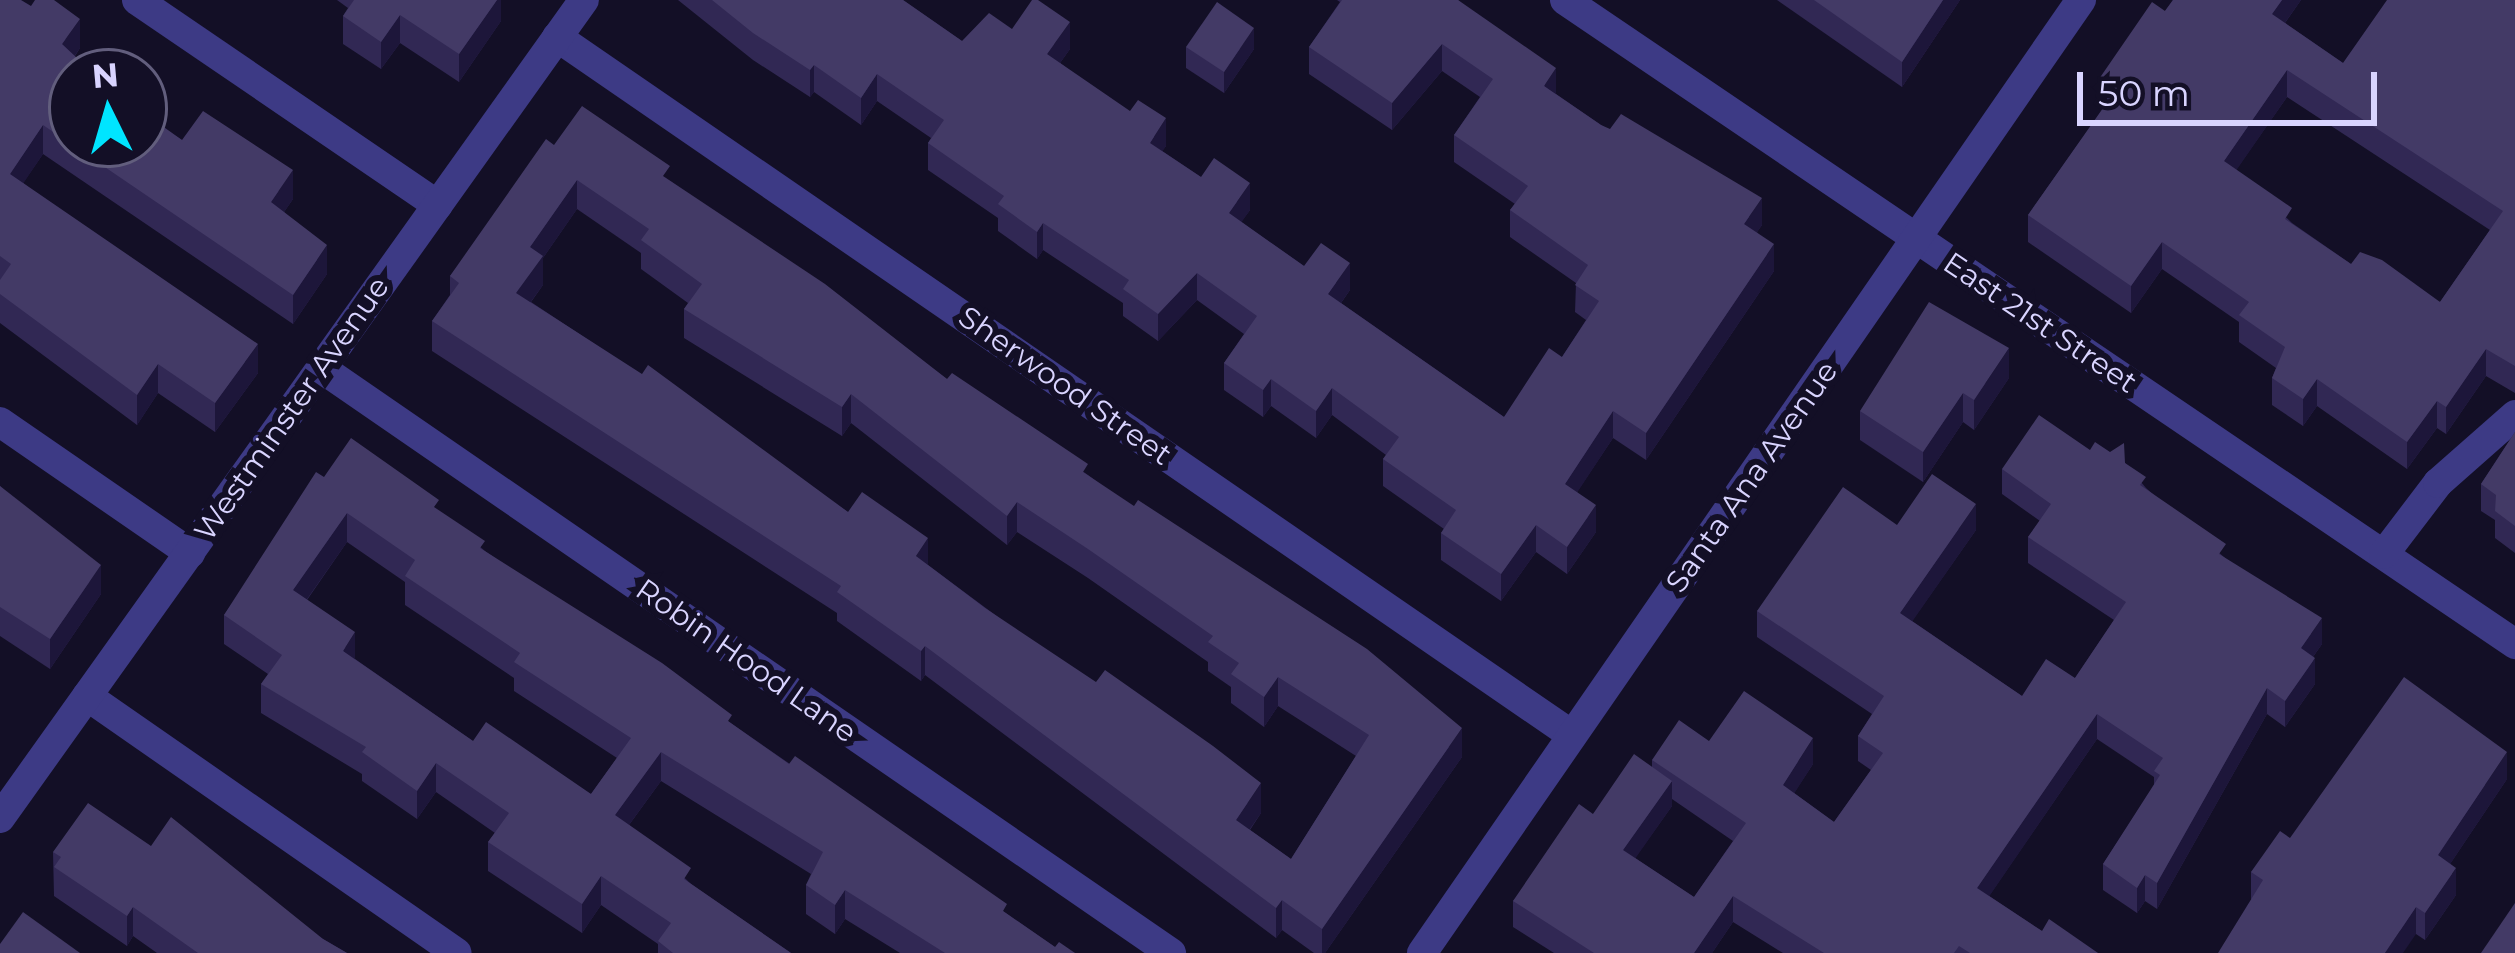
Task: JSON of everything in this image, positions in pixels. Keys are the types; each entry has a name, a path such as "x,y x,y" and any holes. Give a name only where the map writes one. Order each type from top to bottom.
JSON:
{"street":[{"path":"136,0 438,205"},
{"name":"Westminster Avenue","path":"0,818 584,0"},
{"name":"East 21st Street","path":"1565,0 2515,644"},
{"name":"Santa Ana Avenue","path":"1422,953 2081,0"},
{"name":"Sherwood Street","path":"557,37 1573,735"},
{"name":"Robin Hood Lane","path":"321,368 1172,953"},
{"path":"2384,554 2438,483 2515,415"},
{"path":"0,422 190,553"},
{"path":"86,696 457,953"}],"building":[{"path":"0,0 21,0 31,6 35,0 54,0 80,19 62,44 66,48 48,48 48,128 43,125 10,174 258,344 215,403 158,364 137,395 0,294 0,280 11,264 0,256"},
{"path":"354,0 497,0 459,54 400,15 381,42 343,16"},
{"path":"712,0 903,0 962,41 989,13 1012,29 1032,0 1038,0 1070,22 1047,54 1130,111 1138,100 1166,118 1150,143 1201,177 1214,158 1250,183 1229,213 1304,266 1321,243 1350,263 1328,294 1504,417 1549,348 1562,357 1599,301 1575,285 1588,265 1510,210 1528,186 1454,135 1493,79 1442,44 1392,103 1309,47 1342,0 1458,0 1556,68 1544,86 1601,125 1610,129 1621,114 1762,198 1744,224 1774,244 1646,433 1613,411 1565,484 1596,505 1567,547 1536,525 1501,574 1441,533 1456,510 1383,459 1399,437 1332,388 1316,411 1271,379 1263,390 1224,363 1257,316 1197,273 1158,314 1123,289 1129,280 1043,223 1037,232 998,204 1004,196 928,143 944,120 877,74 861,98 814,65 810,70 753,33"},
{"path":"1814,0 1943,0 1902,62"},
{"path":"2173,0 2282,0 2272,14 2343,63 2387,0 2515,0 2515,366 2486,349 2446,407 2437,401 2407,442 2317,379 2303,399 2272,378 2285,347 2239,315 2249,302 2162,242 2131,286 2028,215 2115,91 2099,79 2152,2 2165,11","holes":["2287,70 2503,211 2440,302 2382,260 2360,252 2351,264 2285,219 2292,208 2224,161"]},
{"path":"1217,2 1254,28 1224,72 1186,47"},
{"path":"582,106 670,166 663,176 825,284 947,379 952,373 1088,464 1083,472 1134,506 1138,500 1367,649 1462,728 1322,929 1282,900 1276,908 925,646 921,651 837,592 841,586 432,321 459,283 450,276 546,139 554,145","holes":["577,180 649,229 641,240 702,284 684,309 842,407 851,394 1007,516 1017,502 1088,549 1213,636 1208,642 1239,663 1231,674 1264,697 1278,677 1369,735 1291,859 1236,820 1261,783 1213,746 1105,670 1096,682 985,608 916,556 928,538 862,492 848,512 648,365 642,374 516,293 543,256 530,247"]},
{"path":"203,111 293,170 271,202 327,245 293,295 106,168 168,168 168,130 182,140"},
{"path":"1929,302 2009,348 1974,400 1963,393 1923,452 1860,411"},
{"path":"2039,415 2090,450 2095,442 2110,452 2124,443 2125,463 2146,477 2140,485 2226,544 2219,554 2322,618 2301,648 2315,658 2285,701 2267,688 2157,883 2145,875 2137,888 2103,864 2160,775 2154,771 2163,758 2097,714 1977,888 2042,931 2049,919 2098,953 1970,953 1959,946 1954,953 1824,953 1733,896 1694,953 1594,953 1513,901 1579,804 1593,814 1634,754 1672,781 1623,850 1694,897 1746,823 1652,760 1679,720 1709,741 1744,691 1813,738 1783,785 1834,822 1883,753 1858,736 1884,696 1757,611 1843,487 1897,525 1932,474 1976,504 1900,613 2022,696 2046,659 2075,678 2126,602 2028,537 2051,504 2002,469"},
{"path":"2515,432 2515,526 2495,511 2496,495 2481,484"},
{"path":"351,438 439,500 434,507 485,541 480,548 662,663 732,715 728,721 789,764 795,756 1007,904 1003,911 1055,947 1059,942 1075,953 945,953 845,890 835,905 806,885 823,852 661,752 615,815 691,868 684,879 791,953 673,953 658,941 671,923 601,876 582,904 488,842 509,813 436,763 417,791 362,752 366,747 261,684 282,655 224,615 316,472 324,477","holes":["347,513 415,560 405,576 520,653 514,662 631,738 591,794 486,722 473,741 343,651 355,632 293,590"]},
{"path":"0,486 101,565 50,639 0,607"},
{"path":"2404,677 2507,752 2438,855 2456,868 2425,913 2416,907 2385,953 2218,953 2263,880 2251,872 2280,831 2290,838"},
{"path":"88,803 151,846 171,817 347,953 198,953 133,907 127,916 54,867 61,857 53,852"},
{"path":"2515,903 2515,953 2481,953"},
{"path":"23,912 80,953 0,953 0,944"}]}
